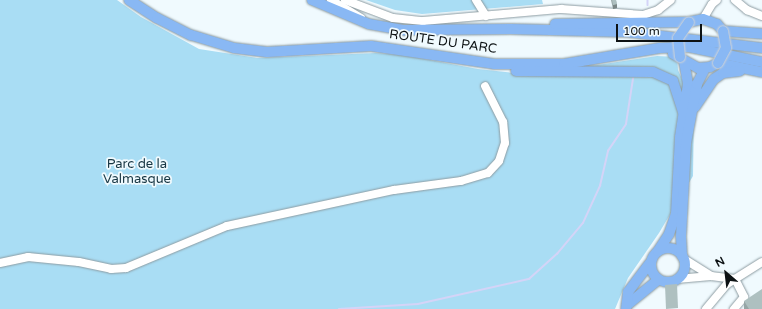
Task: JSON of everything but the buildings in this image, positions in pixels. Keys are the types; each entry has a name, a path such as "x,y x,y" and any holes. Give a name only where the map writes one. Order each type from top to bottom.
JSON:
{"main road":[{"name":"ROUTE DU PARC","path":"129,0 157,18 191,35 234,48 293,52 371,46 494,64 564,64 660,48 689,47 762,62"},
{"name":"ROUTE DU PARC","path":"312,0 369,24 404,30 511,29 628,32 762,48"},
{"path":"511,29 545,24 689,22 708,20 723,31 762,34"},
{"path":"650,263 652,273 658,280 668,282 677,279 684,272 681,236 688,84 678,38 689,22"},
{"path":"718,63 726,48 723,31"},
{"path":"554,70 652,53 665,53 682,59 694,68 705,68 718,63 762,72"},
{"path":"442,56 454,61 503,70 640,70 660,74 674,84 687,112"},
{"path":"626,307 628,292 670,234 676,214 678,159 687,112 697,84 705,68"},
{"path":"687,112 709,84 718,76 728,72 750,70"},
{"path":"658,251 673,248 683,258"},
{"path":"626,307 658,280"}],"street":[{"path":"331,0 369,24"},
{"name":"ROUTE DU PARC","path":"345,0 386,15 414,21 561,9 643,14 658,10 671,0"},
{"path":"476,0 486,16"},
{"path":"735,0 747,10 762,16"},
{"path":"708,20 712,1"},
{"path":"0,263 28,257 80,262 111,269 126,268 226,226 394,190 461,180 488,173 499,161 505,144 503,122 485,86"},
{"path":"683,258 711,276"},
{"path":"706,309 727,284 762,262"},
{"path":"677,279 711,276 735,279"},
{"path":"734,309 744,297 735,279"}],"green space":[{"name":"Parc de la Valmasque","path":"0,0 117,0 141,17 199,49 257,58 376,53 403,55 478,69 531,75 657,56 677,57 678,70 694,107 693,176 659,233 628,278 615,309 0,309"},
{"path":"366,0 542,0 543,4 422,14 395,10"}],"waterway":[{"path":"648,0 648,5"},
{"path":"339,309 418,304 529,279 557,254 583,223 600,186 608,151 626,124 633,79"}]}
